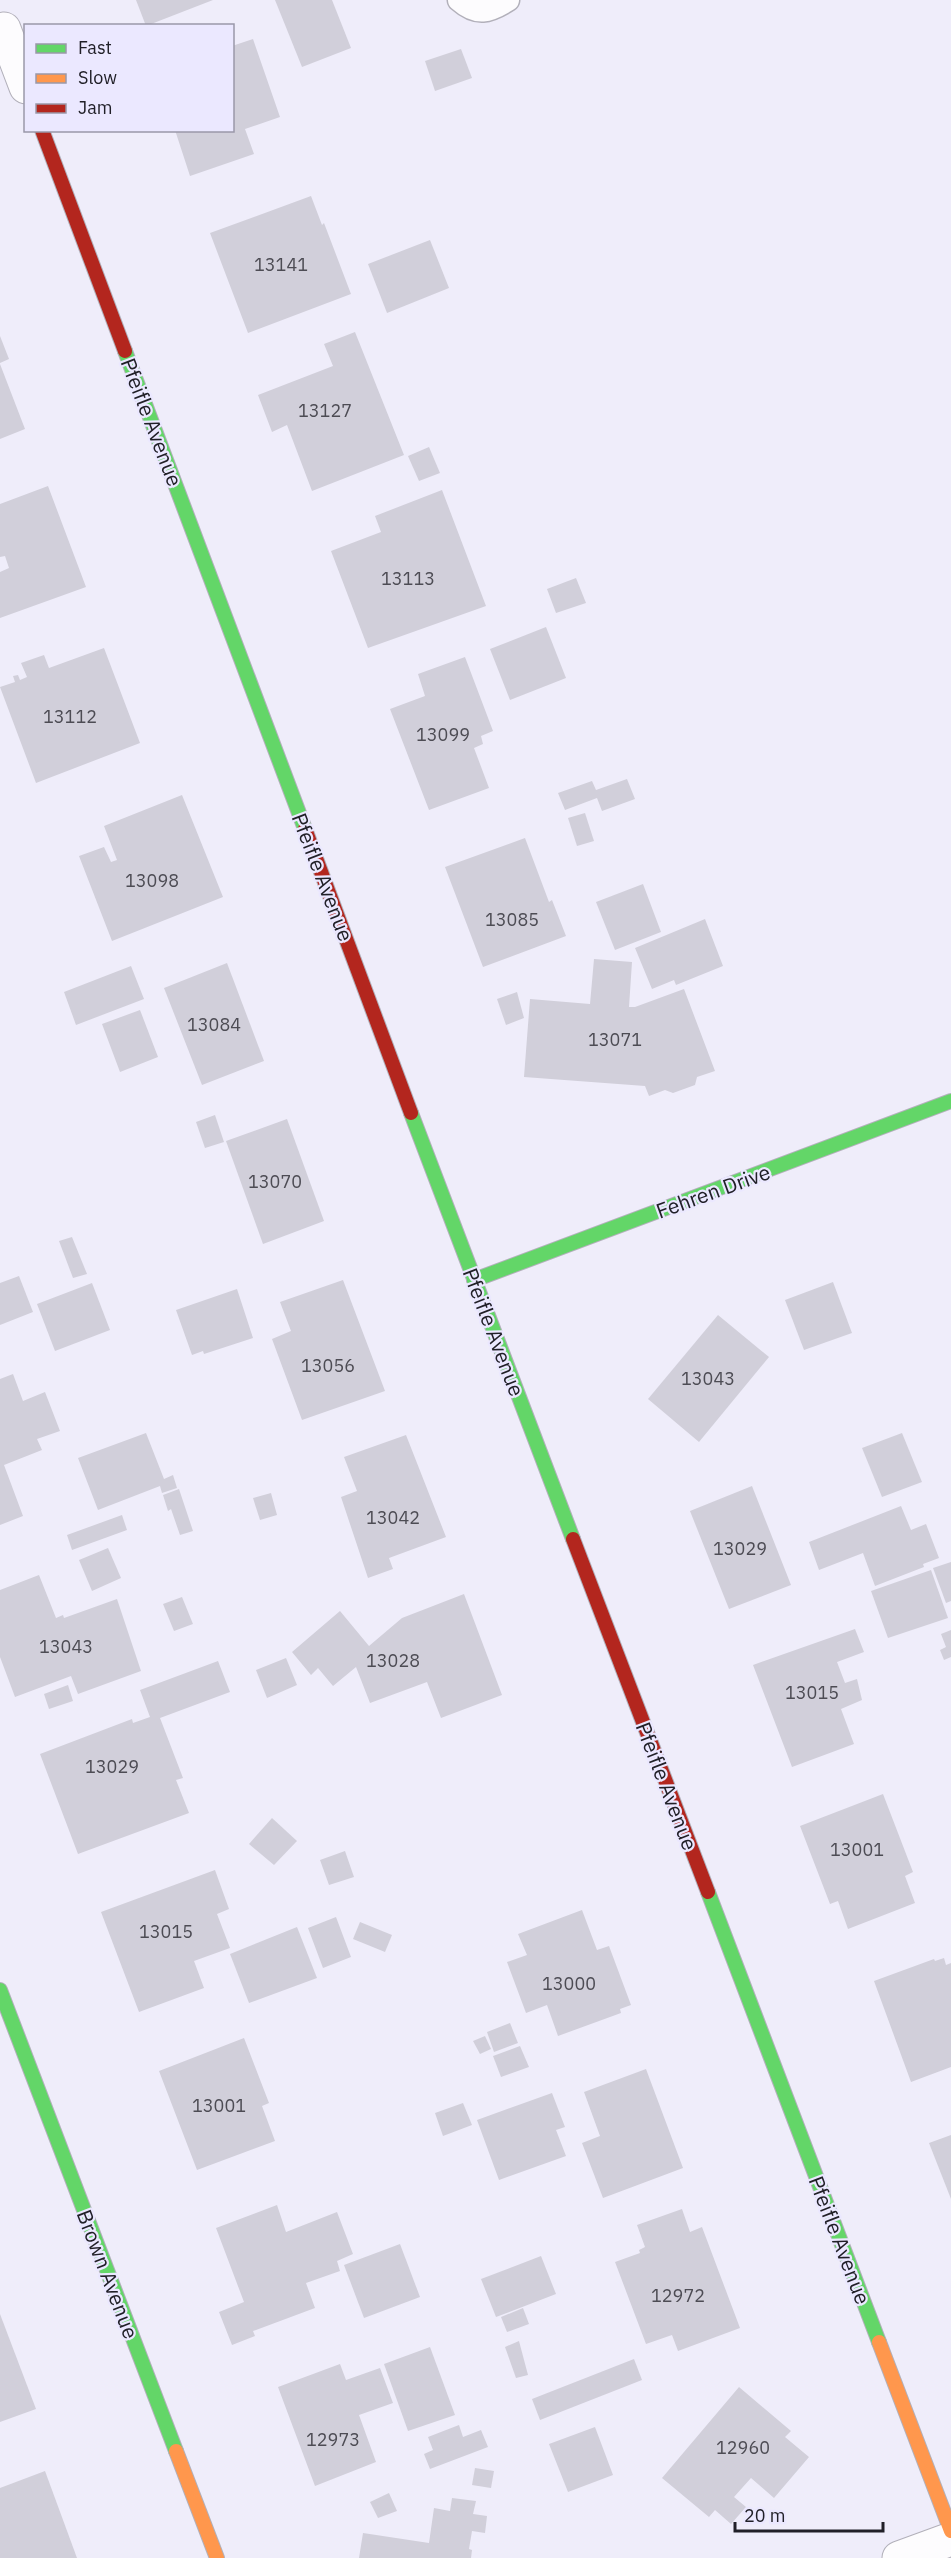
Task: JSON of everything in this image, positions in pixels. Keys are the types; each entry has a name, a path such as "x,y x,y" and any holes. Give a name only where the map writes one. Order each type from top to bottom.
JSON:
{"street":[{"path":"2,30 24,82"},
{"name":"Pfeifle Avenue","path":"43,132 474,1280 951,2531"},
{"name":"Fehren Drive","path":"474,1280 951,1101"},
{"name":"Brown Avenue","path":"0,1990 217,2558"},
{"path":"899,2558 951,2539"}],"lane":[{"path":"459,0 469,9 490,11 508,0"}],"building":[{"path":"136,0 213,0 151,24 145,24"},
{"path":"275,0 332,0 351,48 302,67"},
{"path":"253,39 280,117 245,129 254,154 190,176 176,132 234,132 234,45"},
{"path":"461,49 472,78 435,91 425,61"},
{"path":"311,196 322,225 324,223 351,294 248,333 210,233"},
{"path":"430,240 449,288 387,313 368,264"},
{"path":"355,332 404,455 312,491 287,425 272,432 258,395 333,366 324,344"},
{"path":"0,336 9,359 0,363"},
{"path":"0,364 25,429 0,439"},
{"path":"429,447 440,473 419,481 408,456"},
{"path":"48,486 86,587 0,618 0,572 9,568 5,556 0,557 0,504"},
{"path":"442,490 486,606 368,648 331,551 381,532 375,516"},
{"path":"576,578 586,603 556,613 547,589"},
{"path":"546,627 566,678 510,700 490,649"},
{"path":"104,648 140,743 36,783 0,687 15,682 13,676 18,675 20,680 27,677 21,663 44,655 49,668"},
{"path":"465,657 493,731 481,736 483,744 474,748 489,788 429,810 390,709 425,696 418,674"},
{"path":"627,779 635,799 602,811 597,798 565,810 558,793 592,781 596,790"},
{"path":"182,795 223,897 112,941 79,856 104,847 111,862 117,860 104,826"},
{"path":"585,813 594,841 577,846 568,818"},
{"path":"525,838 549,902 552,900 566,936 483,967 445,867"},
{"path":"643,884 661,932 615,950 596,902"},
{"path":"705,919 723,966 676,985 674,980 652,989 635,948"},
{"path":"594,959 632,962 629,1007 635,1007 684,989 715,1071 697,1077 695,1085 673,1093 665,1090 649,1096 645,1086 524,1077 530,999 590,1004"},
{"path":"227,963 264,1061 202,1085 164,988"},
{"path":"131,966 144,999 76,1025 64,992"},
{"path":"517,992 524,1018 506,1025 497,999"},
{"path":"140,1010 158,1057 120,1072 102,1024"},
{"path":"215,1115 224,1142 205,1148 196,1122"},
{"path":"287,1119 324,1221 263,1244 226,1141"},
{"path":"72,1237 87,1274 73,1278 59,1241"},
{"path":"19,1276 33,1312 0,1325 0,1283"},
{"path":"343,1280 385,1391 302,1420 272,1339 291,1331 280,1302"},
{"path":"833,1282 852,1333 804,1350 785,1300"},
{"path":"92,1283 110,1330 55,1351 37,1304"},
{"path":"237,1289 253,1338 204,1354 203,1351 192,1355 176,1310"},
{"path":"718,1315 769,1357 699,1442 648,1399"},
{"path":"13,1374 23,1401 45,1392 60,1431 37,1439 42,1450 4,1465 23,1516 0,1525 0,1379"},
{"path":"146,1433 164,1479 173,1475 177,1488 162,1493 160,1486 98,1510 78,1458"},
{"path":"902,1433 922,1482 882,1497 862,1448"},
{"path":"406,1435 446,1537 389,1558 393,1569 368,1578 341,1497 357,1491 344,1457"},
{"path":"752,1486 791,1585 729,1609 690,1511"},
{"path":"179,1489 193,1531 180,1535 171,1509 168,1511 163,1495"},
{"path":"271,1493 277,1515 260,1520 253,1498"},
{"path":"901,1506 911,1530 926,1524 939,1558 923,1564 924,1567 875,1586 863,1553 819,1570 809,1542"},
{"path":"122,1515 127,1530 72,1550 67,1535"},
{"path":"108,1548 121,1578 92,1591 79,1560"},
{"path":"951,1562 951,1601 946,1603 933,1568"},
{"path":"931,1570 948,1618 888,1638 871,1591"},
{"path":"39,1575 56,1618 63,1615 64,1618 117,1599 141,1671 78,1694 71,1676 15,1697 0,1657 0,1590"},
{"path":"464,1594 502,1695 441,1718 427,1682 370,1703 356,1667 333,1686 318,1668 311,1675 292,1652 340,1611 369,1646 402,1618"},
{"path":"182,1597 193,1624 174,1631 163,1604"},
{"path":"855,1629 864,1652 837,1662 845,1683 857,1679 862,1700 841,1709 854,1744 792,1767 753,1665"},
{"path":"951,1630 951,1657 944,1660 940,1650 946,1647 941,1634"},
{"path":"286,1658 297,1685 267,1698 256,1670"},
{"path":"218,1661 230,1692 160,1718 183,1778 176,1780 189,1813 78,1854 40,1754 132,1719 133,1723 150,1717 140,1690"},
{"path":"68,1685 73,1701 49,1709 44,1694"},
{"path":"883,1794 913,1872 905,1876 915,1903 848,1929 838,1901 830,1904 800,1826"},
{"path":"272,1818 297,1841 274,1865 249,1844"},
{"path":"345,1851 354,1877 329,1885 320,1860"},
{"path":"215,1870 229,1909 217,1914 230,1948 194,1961 204,1988 139,2012 101,1912"},
{"path":"582,1910 597,1950 609,1946 631,2005 620,2009 621,2013 558,2036 547,2005 526,2013 507,1962 527,1955 518,1934"},
{"path":"336,1917 351,1957 323,1968 308,1928"},
{"path":"360,1922 392,1935 385,1952 353,1939"},
{"path":"297,1927 317,1978 249,2003 230,1954"},
{"path":"944,1958 946,1965 951,1963 951,2067 911,2082 874,1981 934,1959 935,1961"},
{"path":"510,2023 518,2043 494,2052 487,2032"},
{"path":"485,2036 491,2049 480,2054 473,2041"},
{"path":"244,2038 269,2103 262,2106 275,2141 197,2170 159,2071"},
{"path":"520,2046 529,2067 501,2077 493,2056"},
{"path":"646,2069 683,2168 603,2198 582,2143 600,2136 584,2092"},
{"path":"552,2093 565,2127 556,2130 566,2156 499,2180 477,2120"},
{"path":"463,2103 472,2125 443,2136 435,2113"},
{"path":"951,2135 951,2199 929,2143"},
{"path":"277,2205 286,2232 337,2212 353,2254 337,2261 340,2271 306,2283 315,2308 253,2331 255,2336 232,2345 219,2312 244,2302 216,2228"},
{"path":"682,2209 690,2232 702,2227 740,2328 678,2351 672,2335 646,2344 615,2262 640,2253 639,2250 645,2247 637,2225"},
{"path":"400,2244 420,2297 364,2318 344,2265"},
{"path":"541,2256 556,2294 496,2317 481,2279"},
{"path":"523,2308 529,2324 507,2332 501,2317"},
{"path":"0,2314 36,2409 0,2422"},
{"path":"519,2341 528,2375 516,2378 505,2347"},
{"path":"430,2347 455,2415 408,2431 384,2364"},
{"path":"634,2359 642,2380 540,2420 532,2399"},
{"path":"340,2364 346,2380 380,2368 393,2403 359,2415 376,2462 315,2486 278,2387"},
{"path":"739,2387 791,2431 785,2437 809,2457 774,2498 751,2478 734,2497 746,2507 731,2524 715,2510 709,2517 662,2478"},
{"path":"459,2425 463,2437 481,2430 488,2447 430,2469 424,2454 433,2450 428,2437"},
{"path":"595,2427 613,2475 568,2492 549,2444"},
{"path":"475,2468 494,2471 491,2488 472,2485"},
{"path":"45,2471 77,2558 0,2558 0,2488"},
{"path":"389,2493 397,2511 378,2518 370,2502"},
{"path":"452,2498 476,2501 473,2514 487,2516 485,2533 472,2531 469,2549 472,2550 471,2558 359,2558 363,2533 429,2543 434,2508 450,2511"}],"traffic: fast":[{"path":"125,351 305,829"},
{"path":"474,1280 951,1101"},
{"path":"411,1113 573,1539"},
{"path":"708,1892 879,2342"},
{"path":"0,1990 176,2451"}],"traffic: slow":[{"path":"879,2342 951,2531"},
{"path":"176,2451 217,2558"}],"traffic: jam":[{"path":"43,132 125,351"},
{"path":"305,829 411,1113"},
{"path":"573,1539 708,1892"}]}
